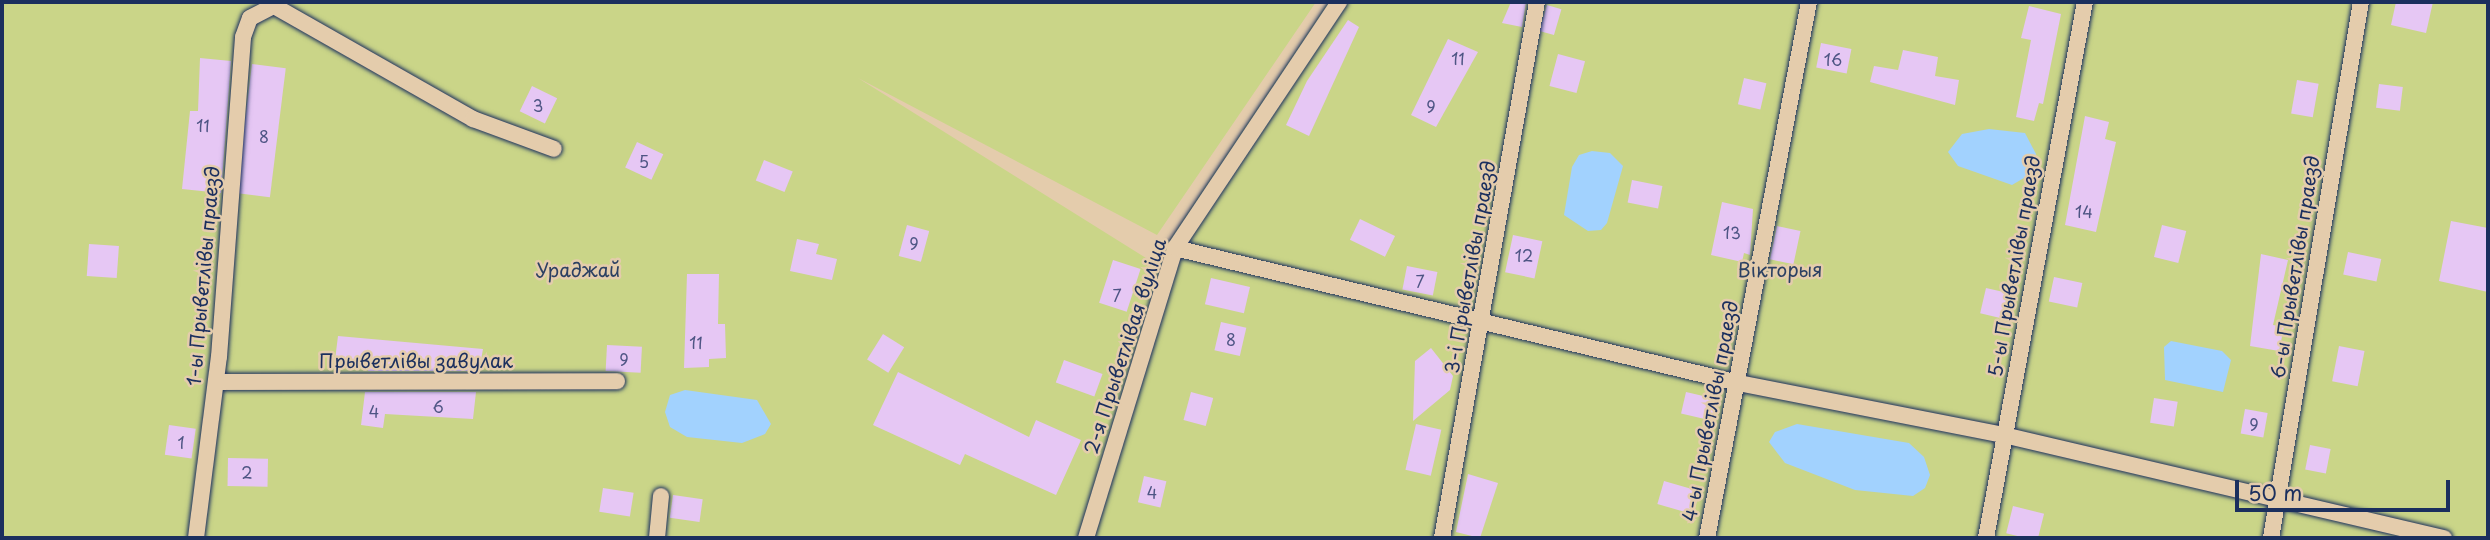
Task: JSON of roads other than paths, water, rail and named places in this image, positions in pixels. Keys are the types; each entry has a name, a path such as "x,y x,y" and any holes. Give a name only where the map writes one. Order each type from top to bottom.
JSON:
{"lane":[{"name":"2-я Прыветлівая вуліца","path":"1086,538 1175,248 1339,2"},
{"name":"3-і Прыветлівы праезд","path":"1442,538 1483,323 1537,2"},
{"name":"4-ы Прыветлівы праезд","path":"1707,538 1809,2"},
{"name":"5-ы Прыветлівы праезд","path":"1986,538 2085,2"},
{"name":"6-ы Прыветлівы праезд","path":"2271,538 2361,2"},
{"name":"1-ы Прыветлівы праезд","path":"197,538 216,382 243,37 250,18 275,6 473,119 554,149"},
{"path":"1175,248 1738,383 2004,435 2444,538"},
{"name":"Прыветлівы завулак","path":"216,382 617,381"},
{"path":"657,538 662,496"}],"water":[{"path":"1989,129 2025,133 2036,154 2029,175 2012,185 1958,166 1948,152 1962,134"},
{"path":"1592,151 1610,153 1623,166 1607,223 1601,230 1588,231 1564,215 1572,167 1579,155"},
{"path":"2171,341 2222,351 2231,360 2223,392 2165,380 2164,347"},
{"path":"685,390 757,400 771,424 765,434 742,443 687,437 670,427 665,412 670,395"},
{"path":"1797,424 1909,443 1924,457 1930,475 1925,488 1913,496 1855,490 1785,463 1769,442 1775,432"}],"park label":[{"name":"Ураджай","path":"578,270"},
{"name":"Вікторыя","path":"1780,270"}]}
